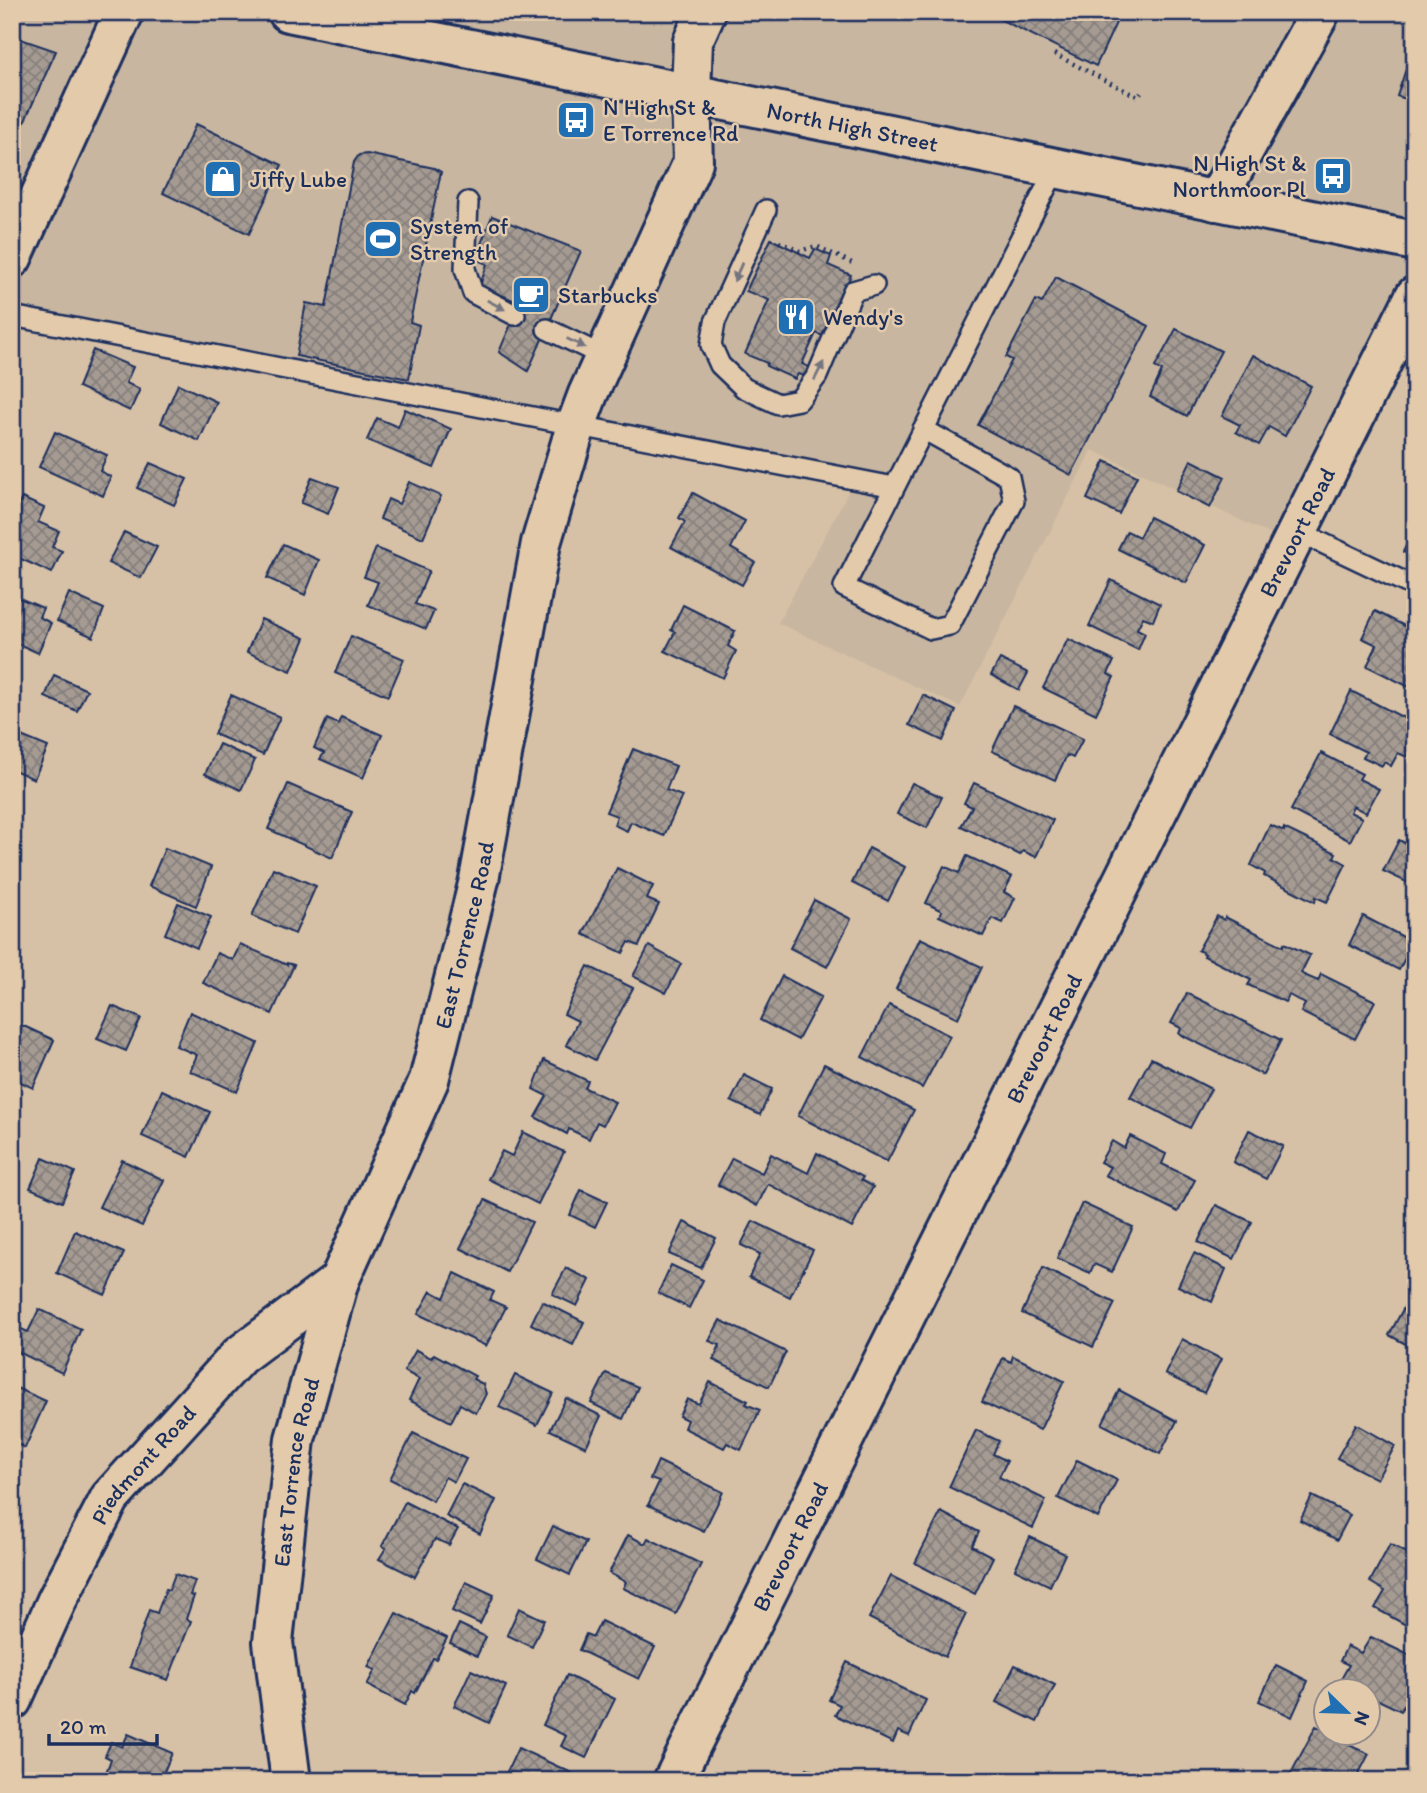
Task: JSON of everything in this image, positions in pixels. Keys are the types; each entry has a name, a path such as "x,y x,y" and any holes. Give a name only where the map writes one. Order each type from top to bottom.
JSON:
{"street":[{"path":"12,258 124,12"},
{"name":"North High Street","path":"288,12 1055,170 1415,241"},
{"name":"East Torrence Road","path":"291,1781 273,1642 295,1439 339,1281 429,1080 479,880 541,543 576,426 694,162 691,93 693,41 706,12"},
{"path":"1216,201 1320,12"},
{"name":"Brevoort Road","path":"673,1781 1415,296"},
{"name":"Piedmont Road","path":"12,1700 57,1600 110,1498 239,1356 339,1281"}],"lane":[{"path":"923,429 1009,477 1014,501 950,625 931,629 844,587 923,429 1055,170"},
{"path":"468,202 465,269 473,293 515,315"},
{"path":"766,210 715,322 711,345 720,365 744,388 778,404 799,400 817,376 853,291 874,285"},
{"path":"12,316 894,487"},
{"path":"547,329 605,357"},
{"path":"1297,531 1415,587"}],"path":[{"path":"1054,54 1138,97 1141,93"},
{"path":"768,237 800,251 816,246 853,263"}],"shaded area":[{"path":"12,12 1415,12 1415,304 1299,548 1092,450 960,707 778,623 853,483 12,314"}],"building":[{"path":"985,12 1121,12 1096,66"},
{"path":"12,36 56,51 15,143 12,142"},
{"path":"1410,57 1415,59 1415,102 1397,96"},
{"name":"Jiffy Lube","path":"196,124 282,165 249,234 163,193"},
{"name":"System of Strength","path":"367,154 434,168 441,172 410,322 419,325 409,379 296,356 306,303 326,307 354,162 359,155"},
{"name":"Starbucks","path":"492,216 581,251 528,371 499,352 520,303 480,286 487,264 475,259"},
{"name":"Wendy's","path":"771,239 810,258 815,249 831,256 828,265 851,275 823,336 816,333 802,364 809,367 804,376 798,374 795,379 745,354 769,300 746,291"},
{"path":"1056,277 1149,326 1071,475 978,425 1012,360 1006,357 1036,300 1042,303"},
{"path":"1176,329 1221,351 1187,416 1150,397 1162,371 1155,367"},
{"path":"93,350 133,367 126,383 140,389 130,411 78,387"},
{"path":"1253,355 1311,386 1285,436 1269,427 1259,445 1236,432 1240,425 1222,416"},
{"path":"178,384 217,402 199,441 161,423"},
{"path":"405,409 451,429 434,468 367,440 377,418 398,427"},
{"path":"55,432 107,455 100,471 111,477 103,496 39,467"},
{"path":"1191,460 1225,477 1210,508 1176,491"},
{"path":"1105,461 1137,476 1119,514 1087,499"},
{"path":"150,463 187,479 174,505 137,488"},
{"path":"312,477 339,487 328,514 301,503"},
{"path":"409,482 441,496 423,538 380,519 388,499 399,504"},
{"path":"693,493 745,521 731,548 755,562 742,585 671,547 685,522 679,518"},
{"path":"22,498 44,508 38,522 59,531 52,547 62,551 52,573 12,555 12,528 17,519 12,517"},
{"path":"1149,517 1205,545 1186,583 1118,549 1127,531 1139,537"},
{"path":"1415,527 1415,557 1403,552"},
{"path":"124,532 157,547 141,578 108,563"},
{"path":"283,544 319,560 305,595 267,578"},
{"path":"376,548 429,571 415,604 434,611 426,629 368,605 378,582 364,577"},
{"path":"1111,580 1160,604 1153,621 1143,617 1137,629 1145,633 1138,650 1089,626"},
{"path":"69,593 104,609 93,637 57,621"},
{"path":"12,595 43,608 39,617 51,623 38,653 12,641"},
{"path":"683,605 735,631 728,646 736,651 723,678 665,651 675,632 671,630"},
{"path":"1375,611 1415,631 1413,689 1367,666 1377,645 1362,638"},
{"path":"261,619 305,638 291,671 247,652"},
{"path":"351,636 404,659 388,696 335,673"},
{"path":"1068,639 1114,661 1108,674 1114,677 1096,714 1043,688"},
{"path":"1000,659 1028,673 1019,690 991,675"},
{"path":"54,675 87,690 77,711 45,697"},
{"path":"1351,691 1412,722 1408,730 1415,734 1415,742 1407,757 1398,753 1391,766 1384,762 1382,766 1363,757 1366,752 1330,734"},
{"path":"231,695 280,717 263,755 214,734"},
{"path":"923,695 956,711 943,741 909,725"},
{"path":"1013,706 1083,739 1073,758 1067,755 1055,780 992,751"},
{"path":"341,717 382,735 363,778 320,759 324,753 314,748 327,719 338,724"},
{"path":"14,733 48,747 34,779 12,769"},
{"path":"219,744 255,760 241,790 205,774"},
{"path":"633,749 676,766 666,790 682,796 664,836 631,822 627,831 614,825 617,816 606,812"},
{"path":"1321,753 1362,774 1359,779 1379,789 1366,813 1353,806 1350,812 1362,818 1350,841 1291,810"},
{"path":"912,783 942,797 927,828 897,814"},
{"path":"974,783 1053,820 1036,857 1023,851 1020,855 961,826 972,807 964,803"},
{"path":"288,784 352,812 332,858 268,829"},
{"path":"1270,825 1284,831 1284,828 1336,853 1334,857 1346,864 1327,902 1316,897 1315,902 1264,876 1265,873 1251,865"},
{"path":"1399,840 1415,848 1415,886 1383,871"},
{"path":"165,848 211,867 196,906 149,886"},
{"path":"869,848 905,867 888,901 852,883"},
{"path":"967,856 1012,877 1004,892 1015,898 1003,923 992,918 983,936 939,916 942,911 926,903 944,866 959,873"},
{"path":"273,868 316,886 295,934 252,916"},
{"path":"617,868 653,886 647,899 659,904 639,946 629,942 623,953 583,934"},
{"path":"814,900 851,919 827,967 790,948"},
{"path":"178,903 211,917 197,948 165,934"},
{"path":"1217,916 1224,920 1225,917 1283,946 1284,943 1310,955 1301,973 1304,975 1318,981 1321,974 1375,1001 1355,1039 1301,1012 1305,1004 1289,995 1285,1002 1248,985 1251,980 1204,956 1205,954 1198,950"},
{"path":"1363,916 1413,942 1399,970 1349,945"},
{"path":"920,938 982,967 958,1018 896,989"},
{"path":"240,944 287,965 294,965 272,1014 203,983 217,953 233,960"},
{"path":"649,946 681,964 666,993 633,976"},
{"path":"588,966 633,988 595,1060 566,1045 578,1021 564,1014"},
{"path":"782,976 821,997 798,1040 760,1020"},
{"path":"1187,993 1281,1040 1263,1075 1179,1034 1181,1028 1171,1023"},
{"path":"889,1005 950,1036 922,1088 862,1057"},
{"path":"112,1006 141,1018 126,1051 97,1039"},
{"path":"190,1012 258,1043 237,1092 190,1071 197,1055 176,1046"},
{"path":"15,1022 54,1040 33,1088 12,1078 12,1029"},
{"path":"1151,1058 1211,1089 1190,1128 1130,1097"},
{"path":"544,1060 588,1081 585,1088 615,1102 603,1125 597,1122 589,1139 569,1129 567,1134 535,1117 547,1096 533,1089"},
{"path":"824,1064 914,1110 887,1162 798,1116"},
{"path":"744,1075 772,1089 760,1115 731,1101"},
{"path":"162,1090 210,1112 189,1157 142,1136"},
{"path":"1249,1130 1283,1146 1266,1179 1233,1162"},
{"path":"523,1132 564,1152 538,1204 488,1179 502,1151 512,1156"},
{"path":"1130,1136 1166,1154 1162,1164 1195,1180 1178,1212 1105,1175 1110,1167 1100,1162 1112,1141 1124,1148"},
{"path":"817,1153 863,1177 861,1180 873,1187 852,1228 768,1184 757,1206 718,1185 732,1158 762,1173 771,1154 808,1173"},
{"path":"43,1158 75,1172 62,1202 30,1188"},
{"path":"122,1160 164,1180 142,1226 99,1207"},
{"path":"581,1190 607,1202 595,1227 570,1215"},
{"path":"485,1200 532,1222 507,1272 460,1248"},
{"path":"1082,1203 1133,1227 1112,1272 1094,1264 1090,1273 1057,1258"},
{"path":"1216,1205 1252,1222 1234,1259 1198,1242"},
{"path":"753,1221 813,1250 790,1297 749,1277 760,1254 741,1245"},
{"path":"684,1222 716,1238 701,1268 669,1254"},
{"path":"75,1231 124,1253 105,1295 57,1273"},
{"path":"1194,1253 1226,1269 1212,1302 1178,1286"},
{"path":"671,1265 703,1280 689,1308 658,1293"},
{"path":"566,1268 590,1280 577,1306 552,1294"},
{"path":"1043,1268 1115,1303 1093,1347 1022,1313"},
{"path":"455,1273 494,1292 490,1300 506,1307 486,1346 418,1314 431,1291 444,1298"},
{"path":"1408,1300 1415,1304 1415,1349 1389,1335"},
{"path":"542,1301 584,1322 573,1345 531,1324"},
{"path":"39,1309 81,1329 62,1373 14,1350 17,1345 12,1342 12,1337 17,1327 28,1332"},
{"path":"720,1320 786,1352 769,1387 713,1360 720,1345 709,1341"},
{"path":"1182,1339 1221,1359 1204,1393 1165,1374"},
{"path":"416,1350 431,1358 434,1354 475,1376 473,1379 483,1384 486,1394 476,1413 460,1404 451,1422 409,1400 419,1379 404,1371"},
{"path":"1013,1356 1064,1381 1040,1430 982,1402 1003,1358 1011,1362"},
{"path":"606,1373 638,1387 623,1419 591,1403"},
{"path":"515,1375 553,1393 537,1425 499,1407"},
{"path":"710,1382 760,1410 741,1450 727,1443 724,1448 684,1428 687,1420 679,1416 687,1399 699,1404"},
{"path":"12,1386 46,1401 25,1448 12,1442"},
{"path":"1119,1390 1177,1421 1160,1454 1102,1424"},
{"path":"566,1398 601,1416 586,1447 550,1430"},
{"path":"1356,1424 1395,1446 1377,1479 1337,1458"},
{"path":"976,1430 999,1441 993,1454 1007,1461 999,1477 1046,1500 1033,1528 949,1487"},
{"path":"413,1433 466,1459 454,1482 445,1477 433,1501 390,1479"},
{"path":"1077,1460 1117,1480 1098,1518 1058,1498"},
{"path":"658,1461 723,1492 704,1531 648,1505 659,1482 650,1479"},
{"path":"462,1484 496,1500 480,1534 446,1516"},
{"path":"1312,1496 1350,1515 1337,1540 1300,1520"},
{"path":"405,1502 458,1529 449,1545 435,1539 415,1577 379,1559 386,1548 382,1546"},
{"path":"941,1512 979,1532 972,1546 993,1557 975,1594 915,1563"},
{"path":"1415,1517 1415,1535 1408,1531"},
{"path":"553,1526 586,1542 570,1575 537,1559"},
{"path":"628,1535 645,1544 648,1538 701,1564 676,1614 623,1588 626,1582 609,1573"},
{"path":"1030,1537 1065,1554 1050,1586 1015,1569"},
{"path":"1390,1544 1415,1557 1415,1630 1375,1608 1385,1591 1370,1582"},
{"path":"175,1574 195,1581 190,1595 194,1596 186,1619 191,1621 168,1680 130,1667 149,1610 157,1613"},
{"path":"891,1576 966,1614 945,1657 869,1618"},
{"path":"466,1582 494,1595 480,1624 452,1611"},
{"path":"519,1608 544,1620 532,1647 507,1635"},
{"path":"396,1613 447,1638 405,1705 367,1685 375,1670 368,1667"},
{"path":"601,1621 655,1647 639,1679 579,1650 586,1634 593,1637"},
{"path":"459,1624 486,1637 477,1656 450,1643"},
{"path":"1371,1637 1415,1658 1415,1686 1401,1711 1382,1702 1382,1678 1342,1678 1349,1665 1340,1661 1347,1646 1361,1653"},
{"path":"847,1662 926,1700 909,1736 898,1731 893,1743 835,1715 840,1705 829,1700"},
{"path":"1015,1665 1055,1685 1037,1722 996,1702"},
{"path":"1276,1665 1308,1681 1292,1717 1259,1701"},
{"path":"471,1670 506,1686 489,1723 454,1706"},
{"path":"567,1675 615,1699 586,1758 561,1746 566,1736 543,1725"},
{"path":"128,1734 172,1753 160,1781 103,1781 111,1759 105,1756 111,1742 122,1747"},
{"path":"1312,1734 1312,1748 1357,1748 1369,1754 1355,1781 1287,1781"},
{"path":"518,1748 574,1774 570,1781 510,1781 504,1778"},
{"path":"807,1768 834,1781 801,1781"}],"place":[{"name":"N High St & E Torrence Rd","path":"576,120"},
{"name":"N High St & Northmoor Pl","path":"1333,176"},
{"name":"Jiffy Lube","path":"223,179"},
{"name":"System of Strength","path":"383,239"},
{"name":"Starbucks","path":"531,295"},
{"name":"Wendy's","path":"796,317"}]}
